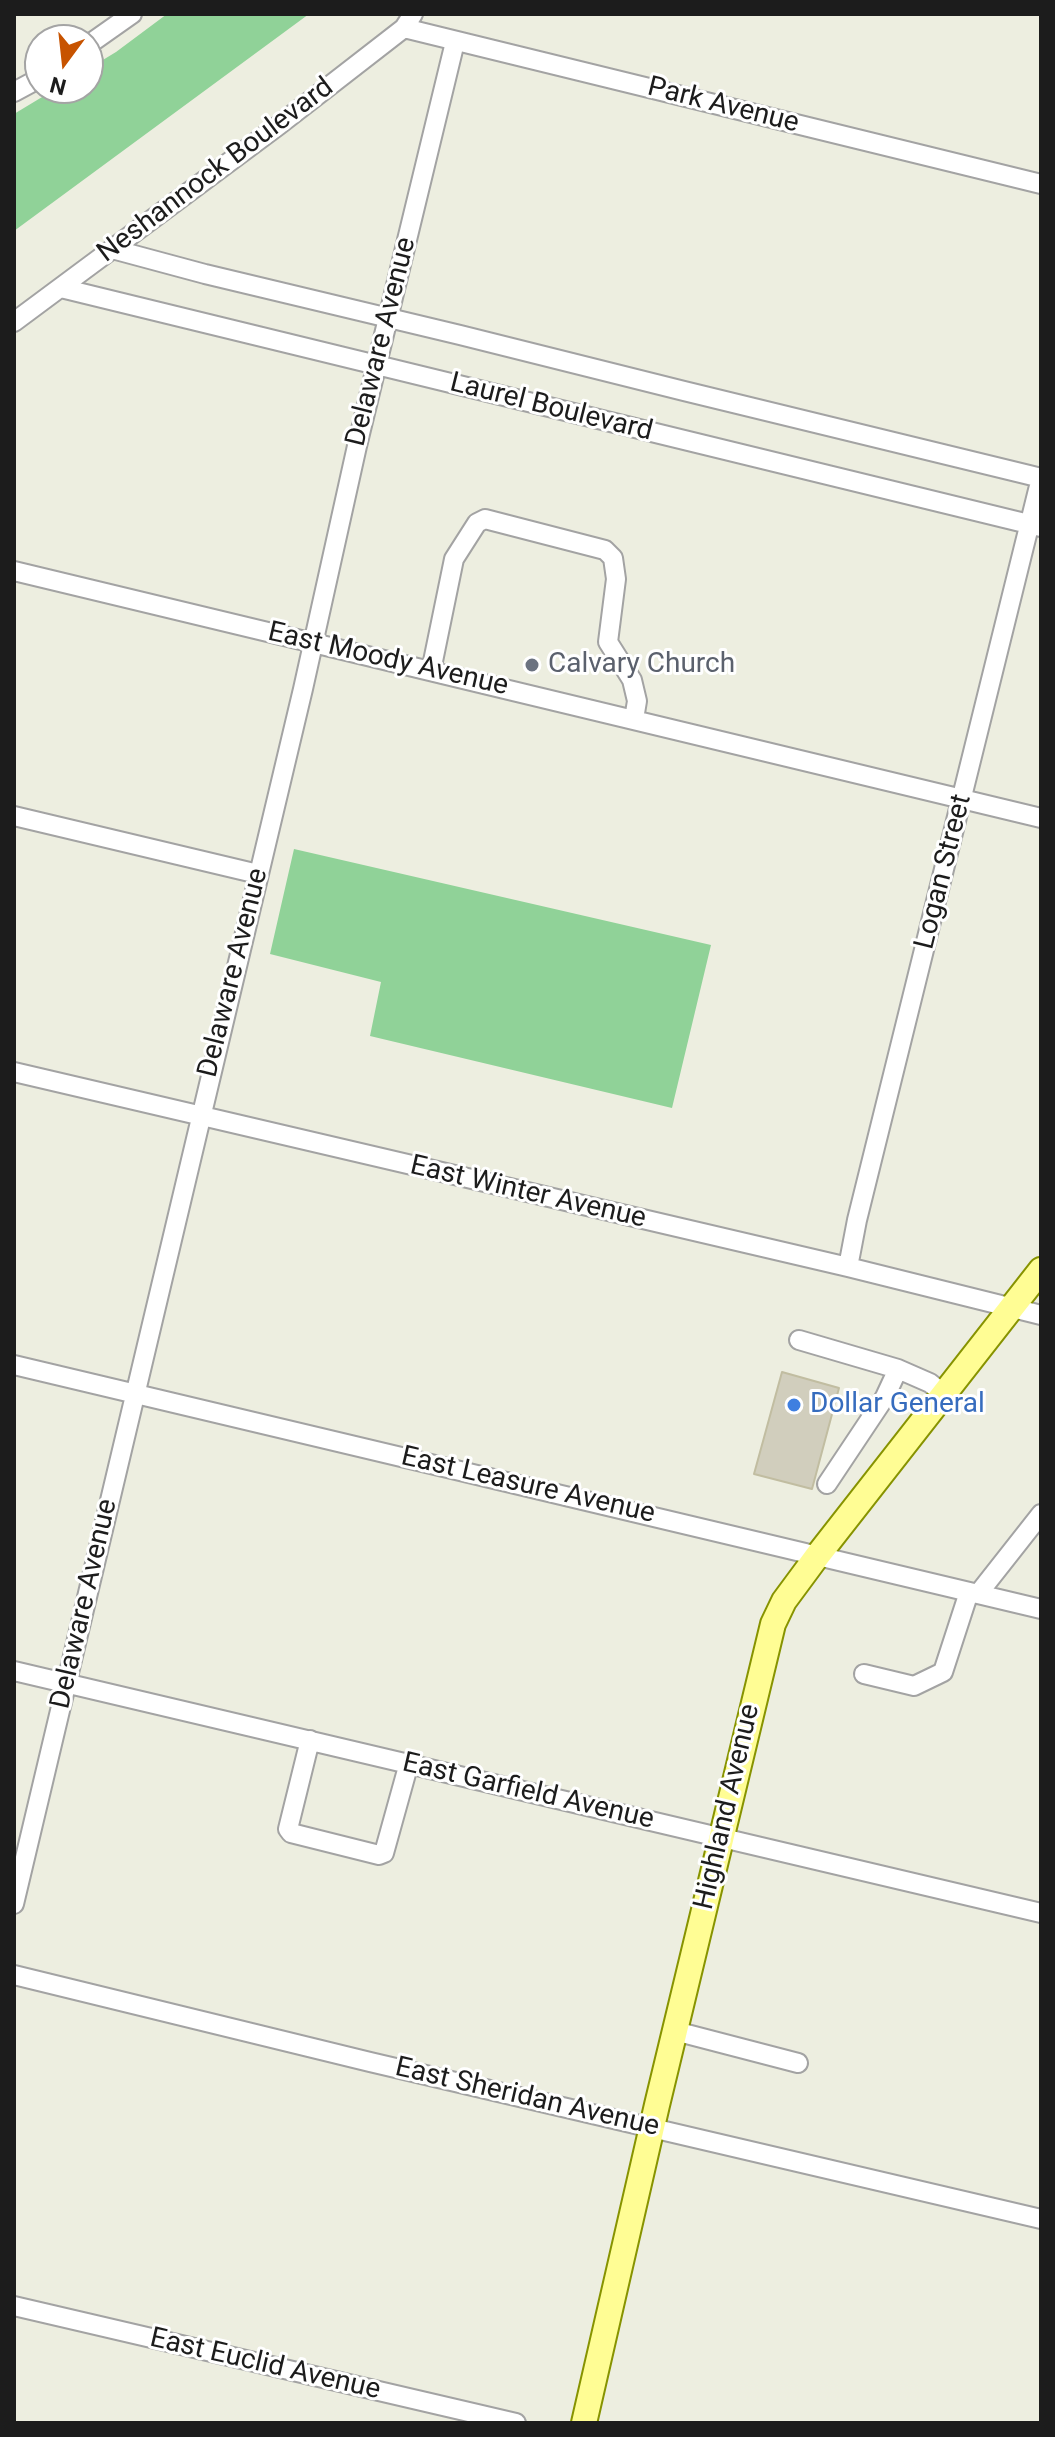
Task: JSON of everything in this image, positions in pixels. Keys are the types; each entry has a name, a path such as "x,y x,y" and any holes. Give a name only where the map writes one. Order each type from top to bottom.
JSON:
{"main road":[{"name":"Highland Avenue","path":"584,2423 773,1624 784,1601 818,1555 1041,1270"}],"street":[{"path":"104,34 132,14"},
{"name":"Park Avenue","path":"408,21 455,42 1041,184"},
{"name":"Neshannock Boulevard","path":"14,322 408,21"},
{"name":"Delaware Avenue","path":"14,1904 455,42"},
{"name":"Laurel Boulevard","path":"112,249 1041,478"},
{"name":"Laurel Boulevard","path":"61,288 1035,526"},
{"name":"Logan Street","path":"848,1267 963,799 1035,526 1041,478"},
{"path":"431,671 454,559 477,523 485,519 605,550 613,558 616,579 608,642 632,680 637,701 634,719"},
{"name":"East Moody Avenue","path":"14,571 1041,818"},
{"path":"14,816 258,874"},
{"name":"East Winter Avenue","path":"14,1072 1041,1315"},
{"path":"799,1340 898,1369 930,1383 945,1395"},
{"name":"East Leasure Avenue","path":"14,1365 1041,1609"},
{"path":"827,1484 885,1397 898,1369"},
{"path":"864,1674 914,1686 943,1672 974,1593 1041,1514"},
{"name":"East Garfield Avenue","path":"14,1671 1041,1913"},
{"path":"310,1740 288,1829 291,1833 379,1855 384,1853 409,1763"},
{"name":"East Sheridan Avenue","path":"14,1975 1041,2219"},
{"path":"675,2031 798,2063"},
{"name":"East Euclid Avenue","path":"14,2306 516,2423"}],"green space":[{"path":"167,14 309,14 14,231 14,114 31,104 104,104 104,59"},
{"path":"294,849 711,945 672,1108 370,1036 381,982 270,954"}],"building":[{"path":"782,1372 839,1388 812,1489 754,1474"}],"place":[{"name":"Calvary Church","path":"532,665"},
{"name":"Dollar General","path":"794,1405"}]}
